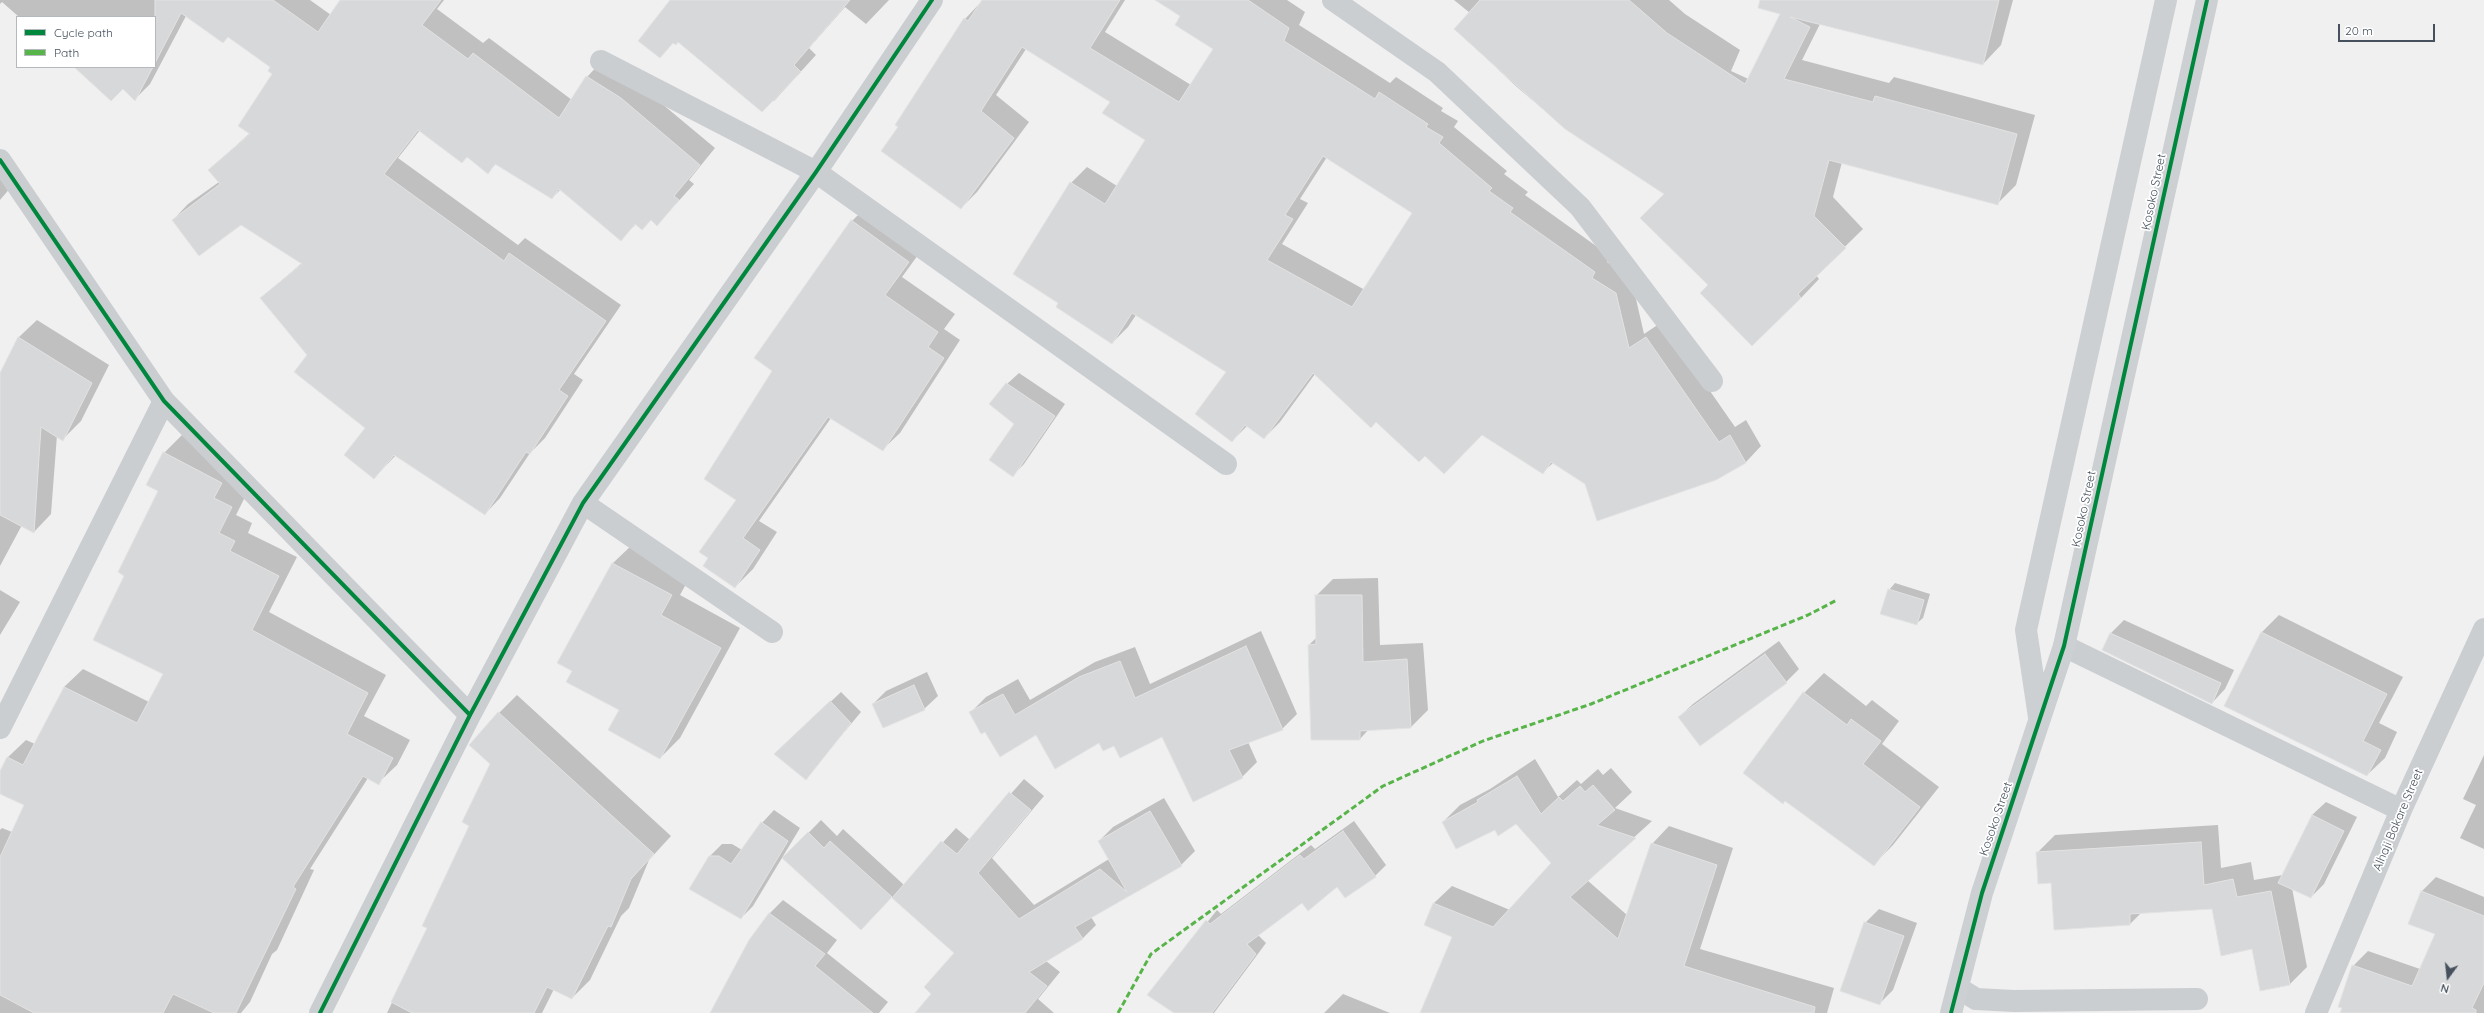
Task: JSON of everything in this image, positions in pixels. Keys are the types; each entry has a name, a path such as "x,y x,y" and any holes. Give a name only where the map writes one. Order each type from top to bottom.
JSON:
{"street":[{"path":"320,1013 470,715 583,502 816,172 932,0"},
{"path":"1333,0 1436,72 1580,207 1712,381"},
{"name":"Kosoko Street","path":"2040,722 2026,630 2166,0"},
{"name":"Kosoko Street","path":"1951,1013 1982,893 2064,646 2207,0"},
{"path":"601,61 816,172 1226,464"},
{"path":"0,160 164,401 470,715"},
{"path":"0,728 164,401"},
{"path":"583,502 772,632"},
{"name":"Alhaji Bakare Street","path":"2316,1013 2401,810 2484,629"},
{"path":"2064,646 2401,810"},
{"path":"1958,988 1976,998 2014,1001 2197,999"}],"building":[{"path":"155,0 273,0 318,32 340,0 441,0 422,25 468,59 473,53 559,118 586,76 621,98 700,165 674,196 679,200 657,226 651,220 642,230 635,224 621,241 559,189 552,199 495,164 488,174 467,157 462,163 418,130 384,174 504,261 509,253 606,321 559,390 568,396 530,454 526,452 485,515 394,455 374,479 344,455 365,428 294,372 307,355 260,298 302,264 241,225 199,256 172,220 220,184 208,170 250,134 238,126 272,74 268,71 270,67 228,37 223,43 181,13 156,61"},
{"path":"670,0 850,0 794,65 801,72 762,112 678,42 676,45 673,43 660,58 638,41"},
{"path":"982,0 1120,0 1090,48 1179,102 1213,49 1175,25 1180,16 1155,0 1248,0 1289,28 1284,41 1375,99 1379,92 1428,124 1426,127 1443,137 1439,143 1492,188 1489,191 1513,208 1510,212 1595,272 1592,278 1616,293 1629,348 1646,337 1719,442 1730,435 1746,463 1716,480 1597,521 1585,484 1551,462 1543,474 1482,435 1444,474 1425,456 1419,462 1376,422 1371,428 1313,373 1264,439 1245,425 1232,442 1195,414 1226,372 1132,313 1112,344 1056,307 1058,303 1013,274 1070,182 1105,204 1145,140 1102,113 1110,102 1022,47 981,111 1014,138 961,209 881,151 898,127 895,125 964,18 968,21","holes":["1323,156 1412,213 1352,307 1267,260 1293,219 1285,215"]},
{"path":"1480,0 1629,0 1667,33 1745,84 1780,14 1758,8 1760,0 1999,0 1983,65 1790,17 1810,27 1784,79 1873,102 1875,96 2017,134 1998,205 1829,160 1814,216 1846,248 1798,294 1801,298 1752,346 1700,293 1708,285 1640,218 1664,194 1565,129 1454,29"},
{"path":"75,68 152,68 135,101 123,89 111,101"},
{"path":"851,220 909,262 885,295 938,332 928,347 944,358 883,451 828,417 743,538 760,550 735,588 703,566 708,558 699,552 736,500 704,479 772,371 754,358"},
{"path":"18,337 92,383 63,441 41,427 34,533 0,515 0,373"},
{"path":"1006,383 1055,416 1013,477 989,460 1014,424 989,404"},
{"path":"163,452 222,483 214,498 232,507 219,533 235,541 230,551 279,576 252,630 368,693 347,734 393,758 379,785 363,776 293,887 296,889 236,1013 214,1013 173,994 163,1013 34,1013 0,995 0,857 24,805 0,794 0,771 7,757 23,765 64,687 137,723 163,674 93,640 124,576 118,572 158,491 146,485"},
{"path":"612,563 672,595 661,615 721,648 660,759 608,730 619,710 566,682 572,671 557,663"},
{"path":"1888,589 1924,600 1917,625 1880,614"},
{"path":"1315,595 1362,595 1363,662 1407,659 1411,728 1360,731 1360,740 1311,740 1308,645 1316,644"},
{"path":"2261,632 2387,694 2363,741 2381,750 2367,776 2224,706"},
{"path":"2110,633 2221,683 2212,704 2102,650"},
{"path":"1246,646 1283,730 1229,750 1243,778 1193,802 1162,737 1120,758 1114,746 1103,751 1099,743 1055,769 1036,735 1000,757 985,732 981,734 969,712 1003,694 1015,715 1079,677 1120,661 1135,698"},
{"path":"1765,654 1787,683 1700,746 1678,717"},
{"path":"914,685 925,710 883,728 872,704"},
{"path":"1803,692 1847,725 1851,719 1881,741 1863,764 1920,807 1874,866 1785,801 1783,804 1743,773"},
{"path":"830,701 851,723 806,780 774,754"},
{"path":"498,712 654,854 631,879 611,927 608,926 572,999 547,987 534,1013 412,1013 391,1002 427,928 422,926 469,826 462,822 490,764 469,745"},
{"path":"1517,776 1541,814 1559,797 1563,801 1580,786 1585,792 1593,785 1615,810 1597,825 1636,838 1570,897 1618,939 1651,843 1717,865 1684,966 1815,1007 1814,1013 1420,1013 1452,937 1424,925 1433,903 1493,927 1551,863 1516,824 1498,836 1495,830 1456,849 1442,822 1478,802 1477,800"},
{"path":"1009,792 1031,810 978,873 1019,919 1100,869 1127,892 1098,841 1150,811 1182,866 1075,927 1083,939 1029,972 1047,986 1025,1013 915,1013 931,994 924,987 954,953 892,898 941,841 957,854"},
{"path":"2312,815 2344,831 2311,898 2278,883"},
{"path":"761,822 788,841 741,919 689,889 709,856 719,856 731,864"},
{"path":"1343,831 1376,877 1345,898 1337,887 1308,911 1302,903 1247,944 1256,954 1212,1013 1174,1013 1147,995 1206,920 1210,924 1300,855 1304,859"},
{"path":"808,832 824,848 830,841 892,897 861,930 782,858"},
{"path":"2201,842 2204,885 2233,879 2237,897 2271,891 2290,985 2260,991 2252,949 2221,956 2212,909 2130,914 2130,925 2054,930 2051,883 2038,884 2036,852"},
{"path":"2421,891 2484,916 2484,983 2472,1008 2476,1010 2476,1013 2340,1013 2342,1008 2338,1007 2352,965 2412,986 2435,934 2408,924"},
{"path":"769,913 825,954 815,966 873,1013 710,1013 749,940"},
{"path":"1864,922 1904,936 1880,1005 1840,991"}],"marked path":[{"path":"1118,1013 1151,954 1383,786 1483,741 1591,704 1808,615 1837,600"}],"cycle path":[{"path":"320,1013 470,715 583,503 816,172 932,0"},
{"path":"1951,1013 1982,893 2064,646 2207,0"},
{"path":"0,160 164,401 470,715"}]}
